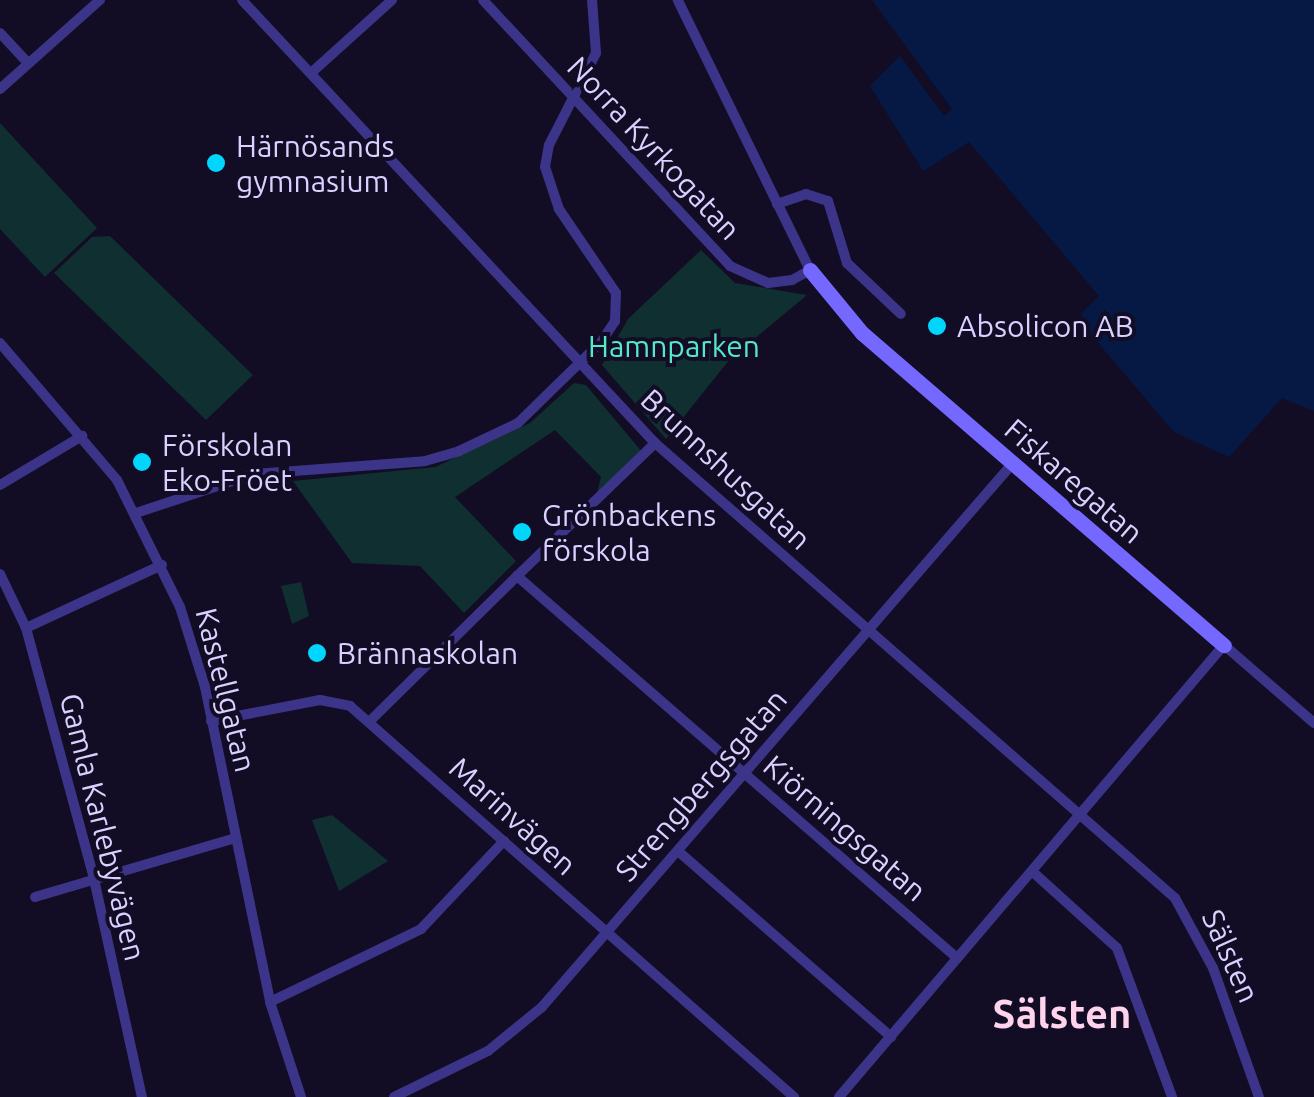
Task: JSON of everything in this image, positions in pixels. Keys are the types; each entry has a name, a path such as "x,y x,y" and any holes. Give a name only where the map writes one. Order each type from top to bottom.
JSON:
{"street":[{"path":"0,89 100,0"},
{"name":"Brunnshusgatan","path":"242,0 655,443 1081,814"},
{"path":"311,73 392,0"},
{"name":"Norra Kyrkogatan","path":"483,0 730,266 768,282 810,270"},
{"path":"136,513 254,474 426,461 458,451 518,422 602,342 618,308 605,273 560,209 545,166 572,98 596,52 592,0"},
{"path":"678,0 810,270"},
{"path":"0,32 28,62"},
{"path":"778,204 806,194 828,201 847,264 901,314"},
{"name":"Fiskaregatan","path":"810,270 842,314 1314,723"},
{"name":"Kastellgatan","path":"0,343 82,436 136,513 162,565 193,643 270,1002 301,1097"},
{"path":"0,485 82,436"},
{"path":"370,721 655,443"},
{"name":"Strengbergsgatan","path":"394,1097 513,1033 746,774 1012,464"},
{"path":"26,628 162,565"},
{"name":"Gamla Karlebyvägen","path":"0,574 26,628 94,879 142,1097"},
{"name":"Kiörningsgatan","path":"518,577 957,958"},
{"path":"839,1097 1224,645"},
{"name":"Marinvägen","path":"211,721 331,700 370,721 794,1097"},
{"name":"Sälsten","path":"1081,814 1152,874 1190,920 1259,1097"},
{"path":"35,897 235,838"},
{"path":"270,1002 420,929 504,841"},
{"path":"678,850 891,1037"},
{"path":"1034,872 1118,948 1172,1097"}],"green space":[{"path":"0,123 97,228 45,277 0,229"},
{"path":"110,236 253,375 206,420 54,273 92,237"},
{"name":"Hamnparken","path":"701,250 735,283 807,295 730,359 666,439 602,365 628,319"},
{"path":"574,383 586,385 642,452 597,493 601,477 555,430 455,497 516,561 464,613 420,566 352,563 293,481 435,467 530,423"},
{"path":"301,582 309,616 292,624 281,586"},
{"path":"332,815 388,861 339,891 312,820"}],"water":[{"path":"872,0 1314,0 1314,411 1282,398 1229,457 1174,432 1088,331 1081,314 1099,296 969,142 923,171 870,86 900,56 944,116 952,109"}],"place":[{"name":"Härnösands gymnasium","path":"216,163"},
{"name":"Absolicon AB","path":"937,326"},
{"name":"Förskolan Eko-Fröet","path":"142,462"},
{"name":"Grönbackens förskola","path":"522,532"},
{"name":"Brännaskolan","path":"317,653"}],"district":[{"name":"Sälsten","path":"1062,1014"}]}
